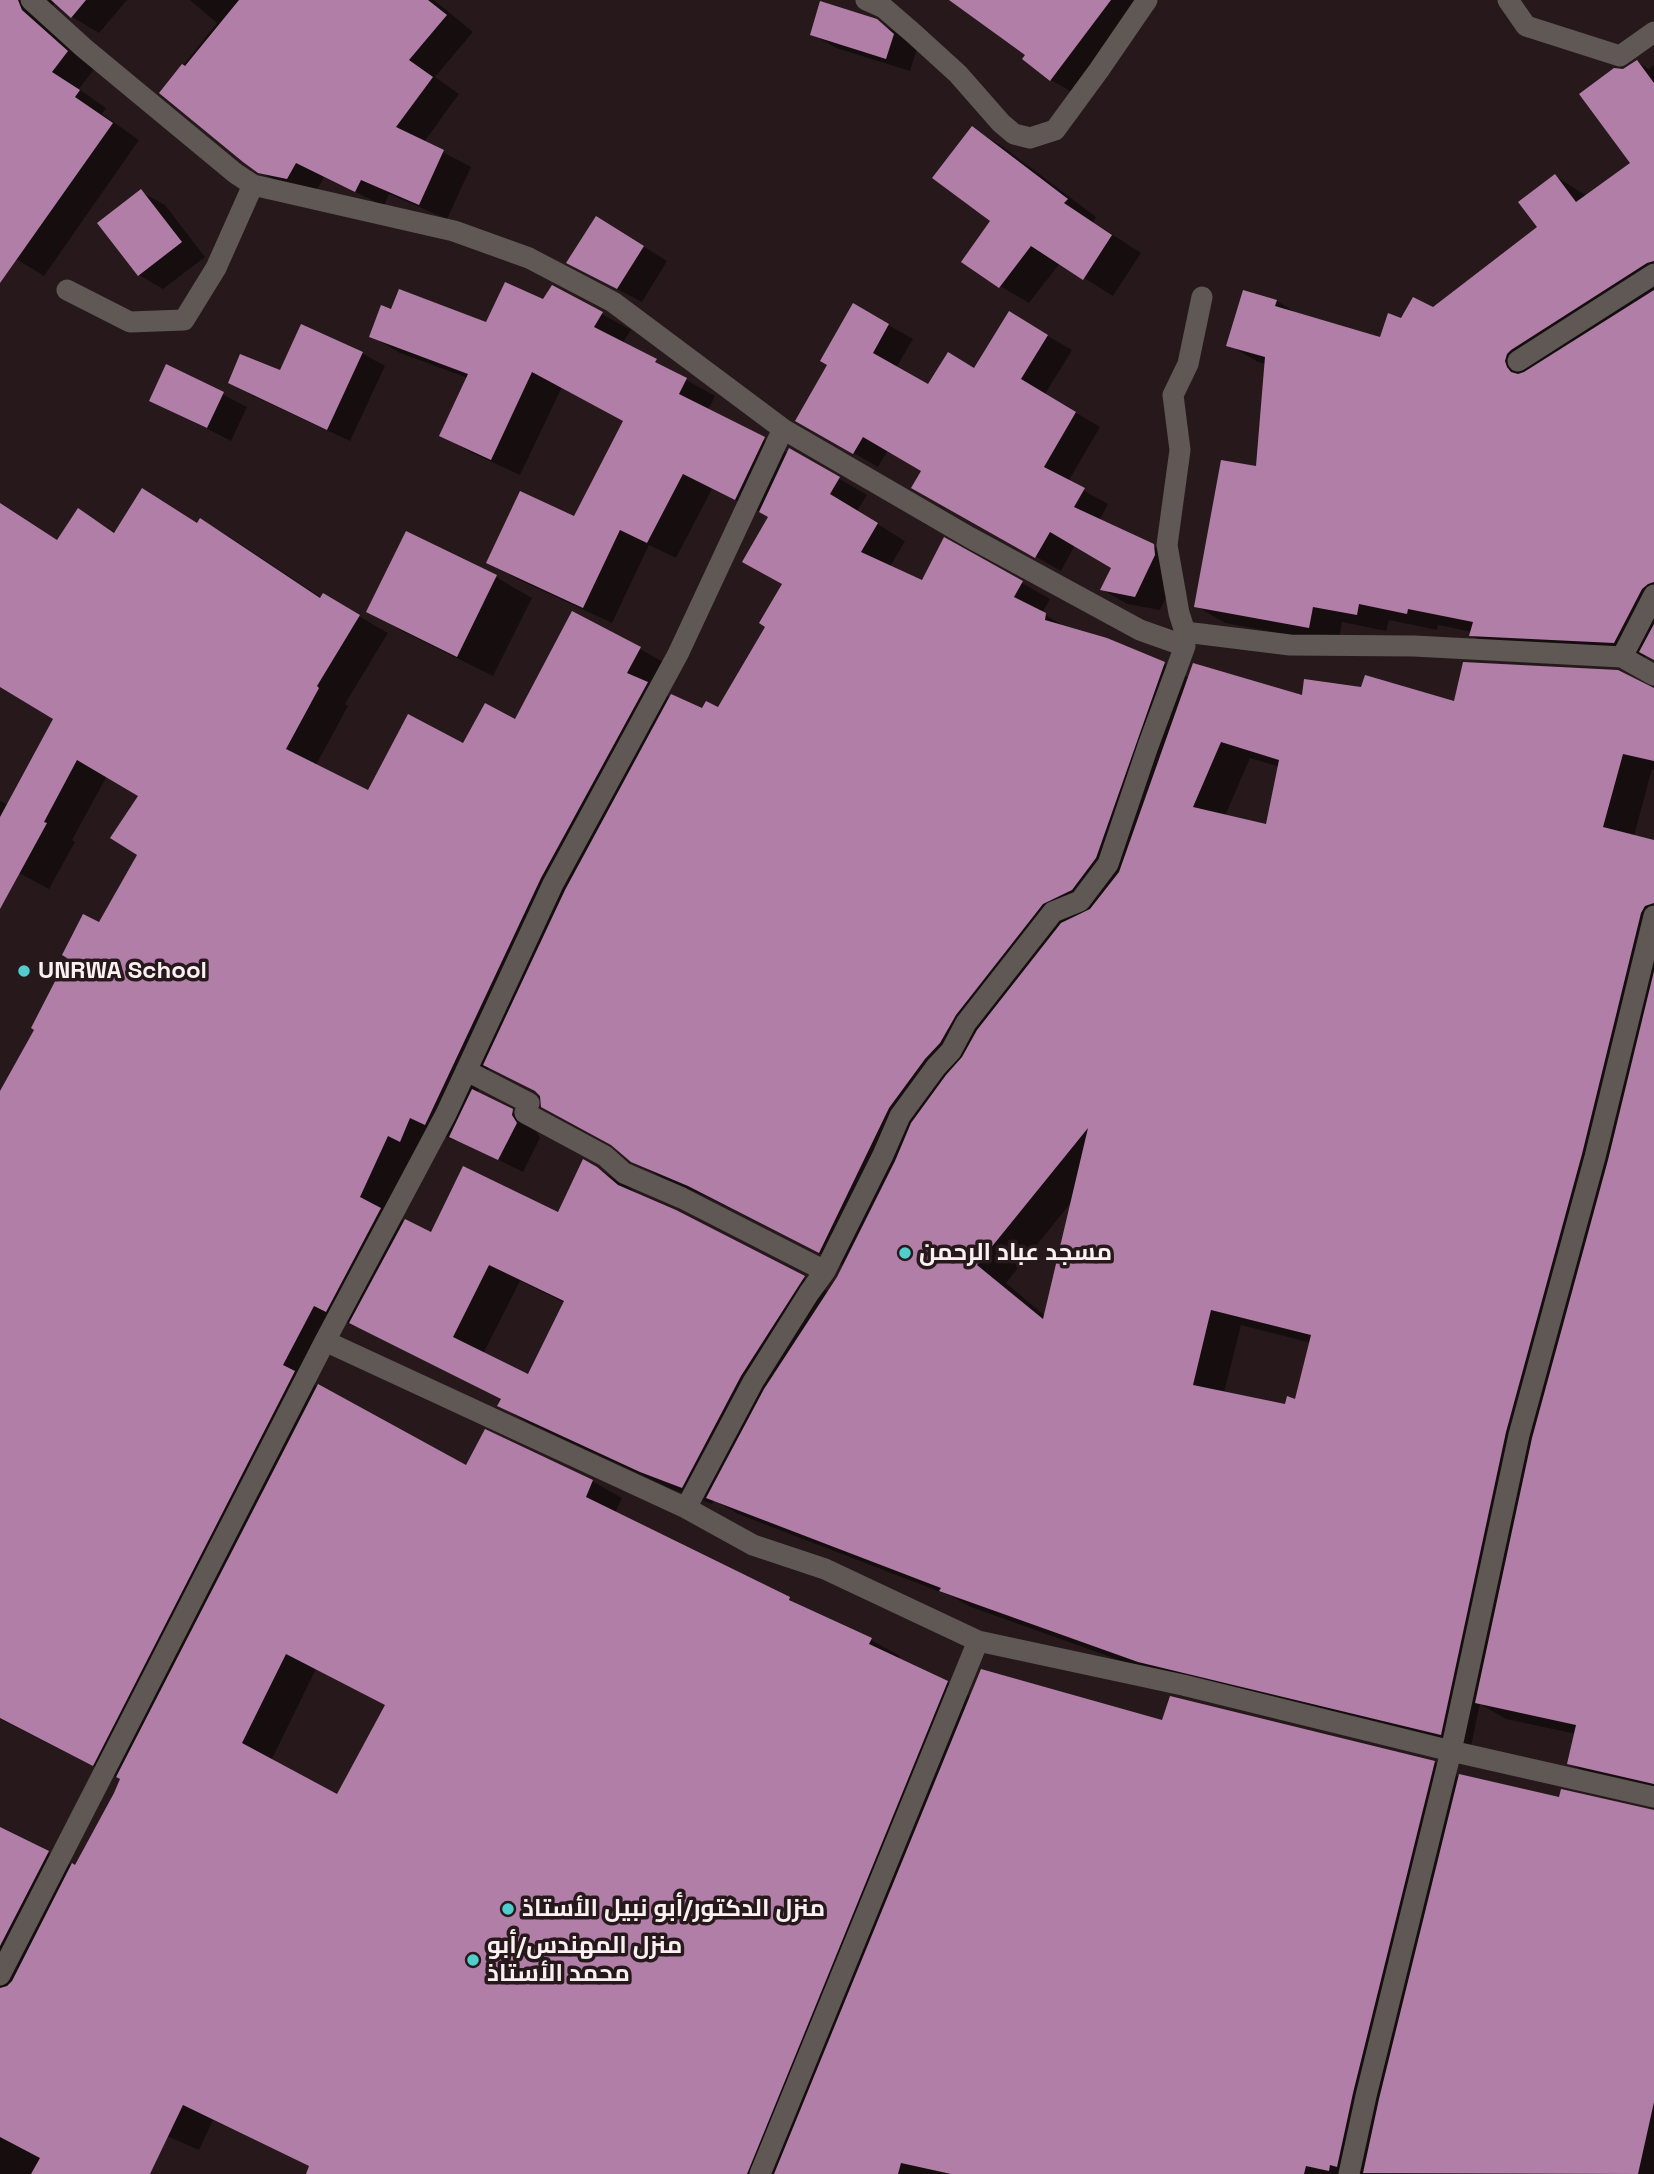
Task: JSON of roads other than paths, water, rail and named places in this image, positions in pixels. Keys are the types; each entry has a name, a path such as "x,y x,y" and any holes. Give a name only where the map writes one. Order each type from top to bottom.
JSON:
{"street":[{"path":"30,0 84,48 253,185 454,231 529,258 614,302 783,429 969,537 1140,630 1185,639 1290,645 1414,646 1622,657 1654,674"},
{"path":"866,0 884,8 914,33 958,74 1014,134 1030,138 1055,130 1147,0"},
{"path":"1508,0 1526,26 1620,56 1654,32"},
{"path":"67,290 130,322 184,320 216,268 253,185"},
{"path":"1518,361 1654,274"},
{"path":"685,1508 753,1382 825,1271 900,1116 951,1051 966,1023 1054,912 1080,901 1108,864 1185,639 1167,545 1180,450 1173,394 1188,364 1202,297"},
{"path":"0,1975 325,1341 446,1114 553,884 678,654 783,429"},
{"path":"1622,657 1654,595"},
{"path":"1349,2174 1451,1751 1519,1435 1595,1157 1654,915"},
{"path":"467,1071 529,1103 526,1113 605,1156 624,1173 682,1198 825,1271"},
{"path":"325,1341 685,1508 753,1545 825,1569 978,1641 1183,1685 1451,1751 1654,1797"},
{"path":"760,2174 978,1641"}],"place":[{"name":"UNRWA School","path":"24,971"},
{"name":"مسجد عباد الرحمن","path":"905,1253"},
{"name":"منزل الدكتور/أبو نبيل الأستاذ","path":"508,1909"},
{"name":"منزل المهندس/أبو محمد الأستاذ","path":"473,1960"}]}
